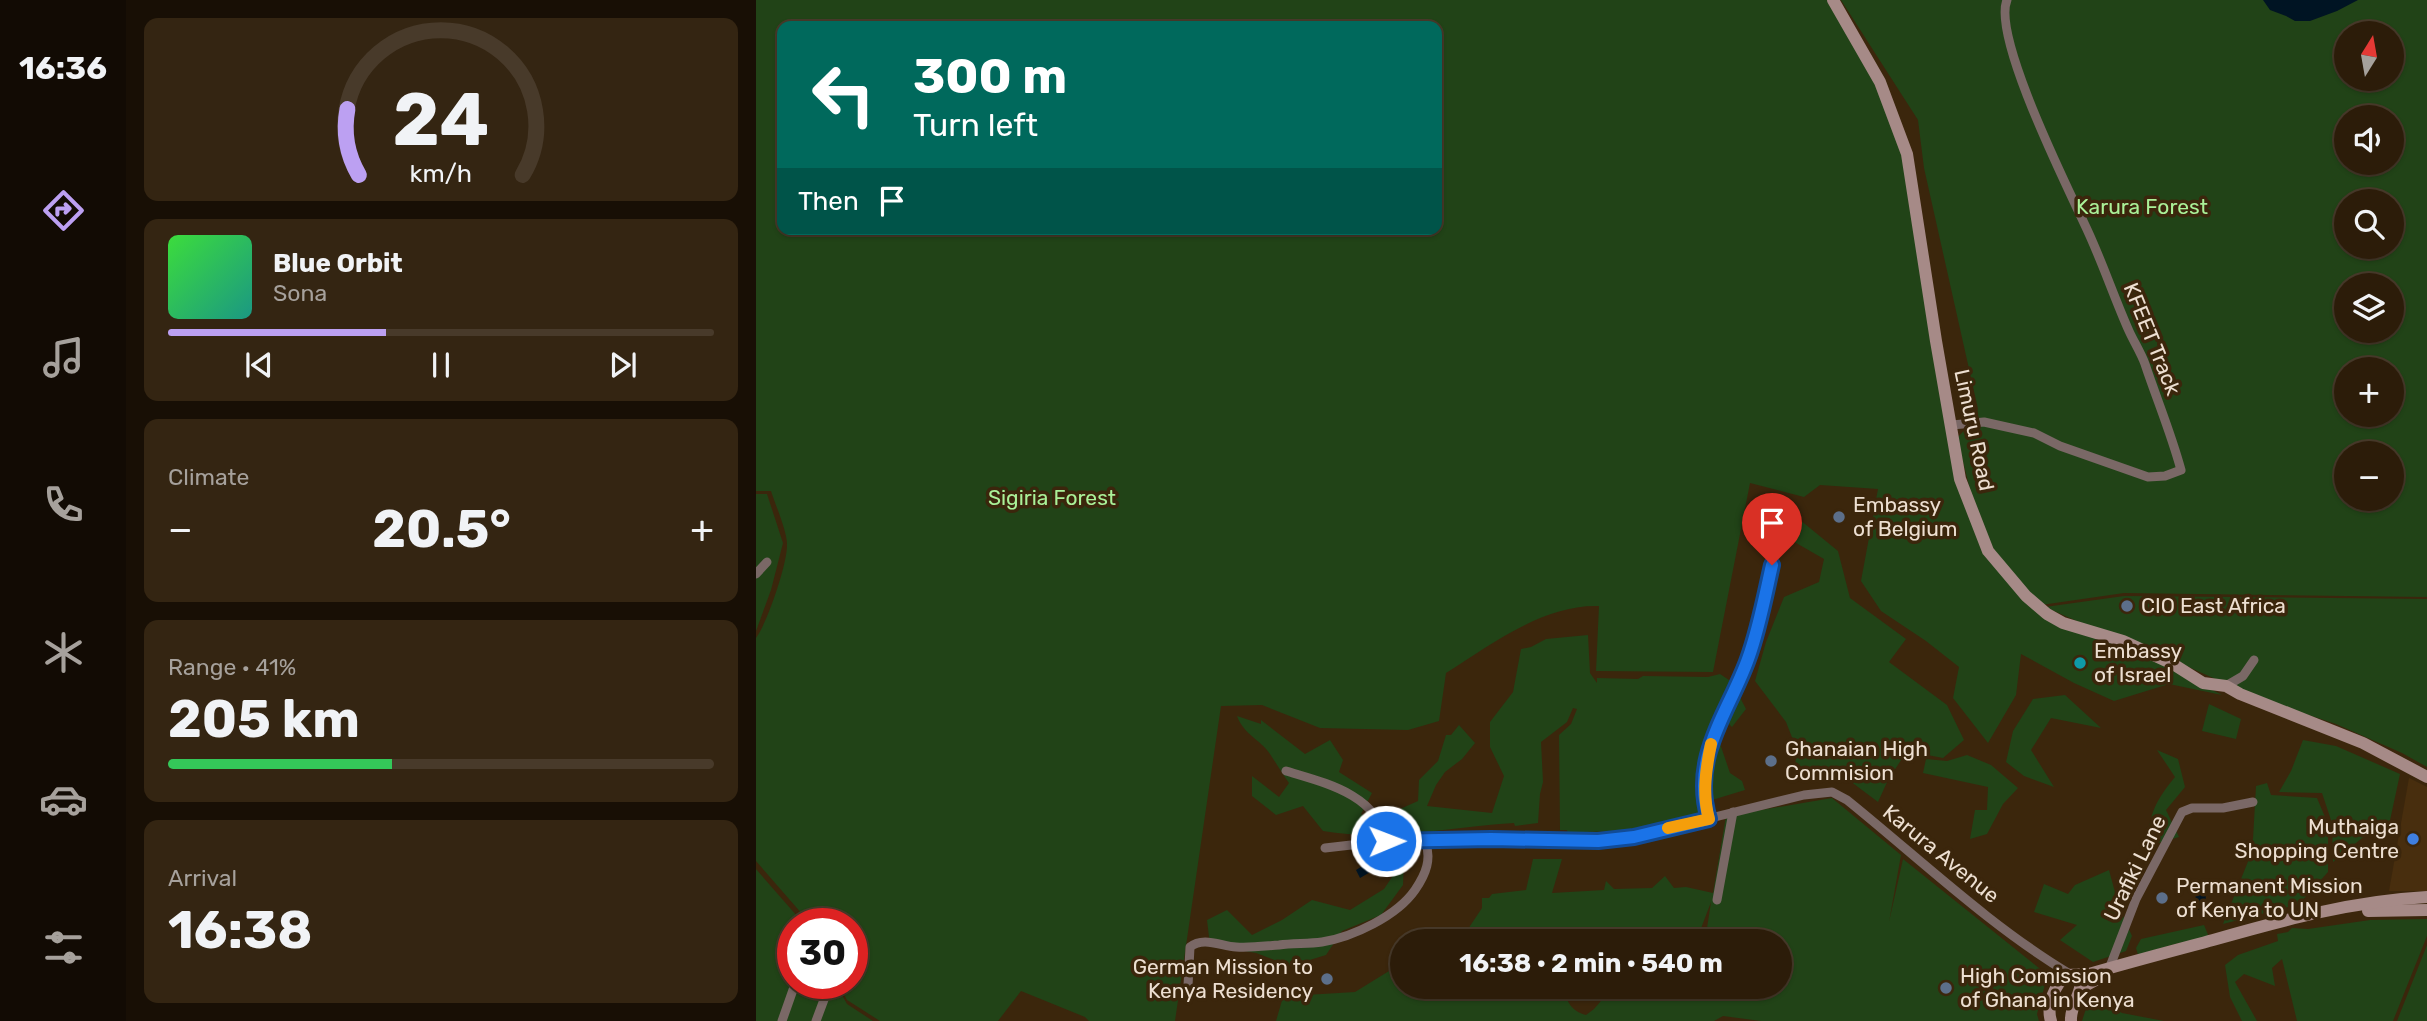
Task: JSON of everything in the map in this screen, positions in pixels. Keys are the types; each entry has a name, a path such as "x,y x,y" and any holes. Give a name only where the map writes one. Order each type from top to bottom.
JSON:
{"main road":[{"name":"Limuru Road","path":"1833,0 1880,82 1907,154 1960,479 1988,551 2026,596 2047,614 2063,623 2123,641 2173,664 2203,683 2226,686 2263,704 2363,743 2427,777"},
{"path":"2051,1021 2050,1003 2054,992 2109,969 2262,925 2328,910 2401,898 2427,897"},
{"path":"2071,983 2260,929 2306,919 2390,909 2427,910"},
{"path":"2071,983 2071,1021"}],"street":[{"name":"KFEET Track","path":"1952,425 1984,422 2034,433 2060,446 2148,477 2165,476 2181,470 2171,432 2145,362 2128,330 2115,294 2026,95 2009,40 2004,11 2007,0"},
{"path":"756,574 767,562"},
{"path":"1709,819 1705,806 1706,774 1713,735 1753,645 1772,565"},
{"path":"2226,686 2243,676 2254,660"},
{"path":"1286,771 1328,784 1357,798 1369,807 1390,841"},
{"name":"Karura Avenue","path":"1325,849 1390,841 1598,841 1634,837 1804,795 1825,791 1838,793 2071,983"},
{"name":"Urafiki Lane","path":"2109,969 2136,899 2182,812 2192,808 2223,808 2253,802"},
{"path":"1717,900 1733,812"},
{"path":"1188,986 1190,947 1195,943 1202,941 1258,948 1324,942 1369,926 1386,916 1412,895 1426,872 1430,853 1425,840"},
{"path":"782,1021 790,999"},
{"path":"816,1021 824,999"}],"shaded area":[{"name":"Muthaiga Shopping Centre","path":"2409,778 2427,787 2427,891 2389,891"}],"green space":[{"name":"Sigiria Forest","path":"756,0 1831,0 1879,82 1900,127 1906,148 1955,438 1967,493 1989,548 1975,509 1957,438 1975,419 1978,409 1924,168 1918,120 1841,0 2427,0 2427,597 2124,593 2041,605 2003,567 2027,599 2082,632 2136,650 2222,695 2169,684 2114,701 2021,654 2016,695 1988,743 1953,698 1959,667 1881,611 1861,581 1878,489 1820,485 1804,497 1750,483 1713,672 1596,671 1599,606 1578,607 1518,628 1446,673 1439,721 1408,730 1320,728 1262,705 1221,706 1175,1021 1089,1021 1021,991 998,1021 880,1021 846,999 868,999 868,908 797,908 756,861 756,638 766,620 784,564 787,544 771,491 756,491"},
{"path":"756,494 767,494 783,543 771,590 756,631"},
{"path":"1783,506 1838,551 1850,598 1906,639 1889,662 1947,705 1964,740 1943,758 1907,751 1888,780 1878,802 1842,775 1793,781 1797,750 1786,722 1755,681 1766,642 1784,597 1819,582 1824,559 1784,536"},
{"path":"2124,596 2427,599 2427,767 2336,724 2260,699 2124,638 2045,607"},
{"path":"1588,635 1590,673 1597,683 1597,678 1708,677 1720,674 1732,682 1746,709 1732,727 1726,721 1716,732 1730,773 1742,781 1745,790 1699,804 1699,813 1625,831 1584,832 1568,836 1567,830 1560,830 1559,735 1571,724 1577,709 1573,708 1567,722 1541,742 1543,782 1538,823 1418,833 1347,834 1323,831 1303,806 1276,815 1252,796 1252,776 1279,797 1289,783 1266,749 1244,728 1237,716 1261,724 1261,720 1305,754 1330,740 1343,760 1339,772 1372,793 1361,814 1363,815 1400,809 1418,801 1419,780 1438,761 1446,735 1451,735 1459,725 1475,743 1462,759 1445,772 1427,806 1492,813 1504,776 1490,747 1490,722 1513,692 1521,649 1546,639"},
{"path":"2065,695 2101,728 2051,718 2031,750 2054,787 2024,776 2006,762 2013,731 2033,699"},
{"path":"2209,704 2241,719 2236,739 2202,731"},
{"path":"2303,740 2336,746 2400,774 2389,825 2362,838 2333,862 2332,823 2322,793 2279,792"},
{"path":"2157,750 2178,759 2185,787 2166,810 2179,837 2148,846 2154,808 2175,777"},
{"path":"1967,755 1991,765 2018,788 2003,804 1987,834 1970,839 1975,810 1987,810 1988,787 1923,773 1926,759 1947,761"},
{"path":"2267,783 2271,795 2317,798 2328,824 2328,872 2299,904 2223,924 2249,859 2242,859 2253,839 2256,786"},
{"path":"1832,798 1901,855 1889,922 1903,859 2044,972 2043,975 2047,977 2037,1014 2039,1021 1761,1021 1723,1016 1714,1021 1276,1021 1283,997 1288,1001 1289,996 1355,992 1390,970 1390,999 1567,999 1577,1011 1586,1015 1603,999 1792,999 1792,929 1707,929 1711,902 1701,929 1468,929 1482,908 1482,898 1489,898 1492,894 1526,890 1533,859 1562,859 1552,893 1604,890 1606,881 1614,889 1652,888 1665,876 1674,888 1686,887 1713,893 1726,816"},
{"path":"1404,859 1403,885 1381,915 1342,931 1326,955 1290,966 1256,953 1210,945 1207,920 1227,910 1252,935 1282,920 1312,900 1350,910 1384,889"},
{"path":"756,869 790,908 777,908 777,999 844,999 847,1004 873,1021 756,1021"},
{"path":"2109,870 2119,907 2132,936 2126,951 2093,962 2060,940 2077,925 2034,912 2044,884 2068,894 2075,885"},
{"path":"2427,919 2427,936 2393,1021 2297,1021 2282,959 2272,968 2275,986 2244,974 2235,982 2257,1021 2242,1021 2230,997 2225,965 2238,955 2278,941 2277,934 2288,932 2292,928 2308,929 2370,920"},
{"path":"2204,925 2209,937 2138,955 2136,948 2141,939"},
{"path":"2427,945 2427,1021 2397,1021"},
{"path":"2090,996 2122,1013 2164,1021 2082,1021"}],"water":[{"path":"2263,0 2358,0 2310,21 2295,21 2270,10"},
{"path":"1374,859 1379,867 1360,878 1356,870"},
{"path":"2205,891 2207,909 2197,910 2195,892"}],"slow traffic":[{"path":"1668,828 1709,819 1705,792 1711,744"}],"place":[{"name":"Embassy of Belgium","path":"1839,517"},
{"name":"CIO East Africa","path":"2127,606"},
{"name":"Embassy of Israel","path":"2080,663"},
{"name":"Ghanaian High Commision","path":"1771,761"},
{"name":"Muthaiga Shopping Centre","path":"2413,839"},
{"name":"Permanent Mission of Kenya to UN","path":"2162,898"},
{"name":"German Mission to Kenya Residency","path":"1327,979"},
{"name":"High Comission of Ghana in Kenya","path":"1946,988"}],"route":[{"path":"1386,841 1598,841 1634,837 1709,819 1705,806 1706,774 1713,735 1747,663 1772,565"}],"park label":[{"name":"Karura Forest","path":"2142,207"}]}
